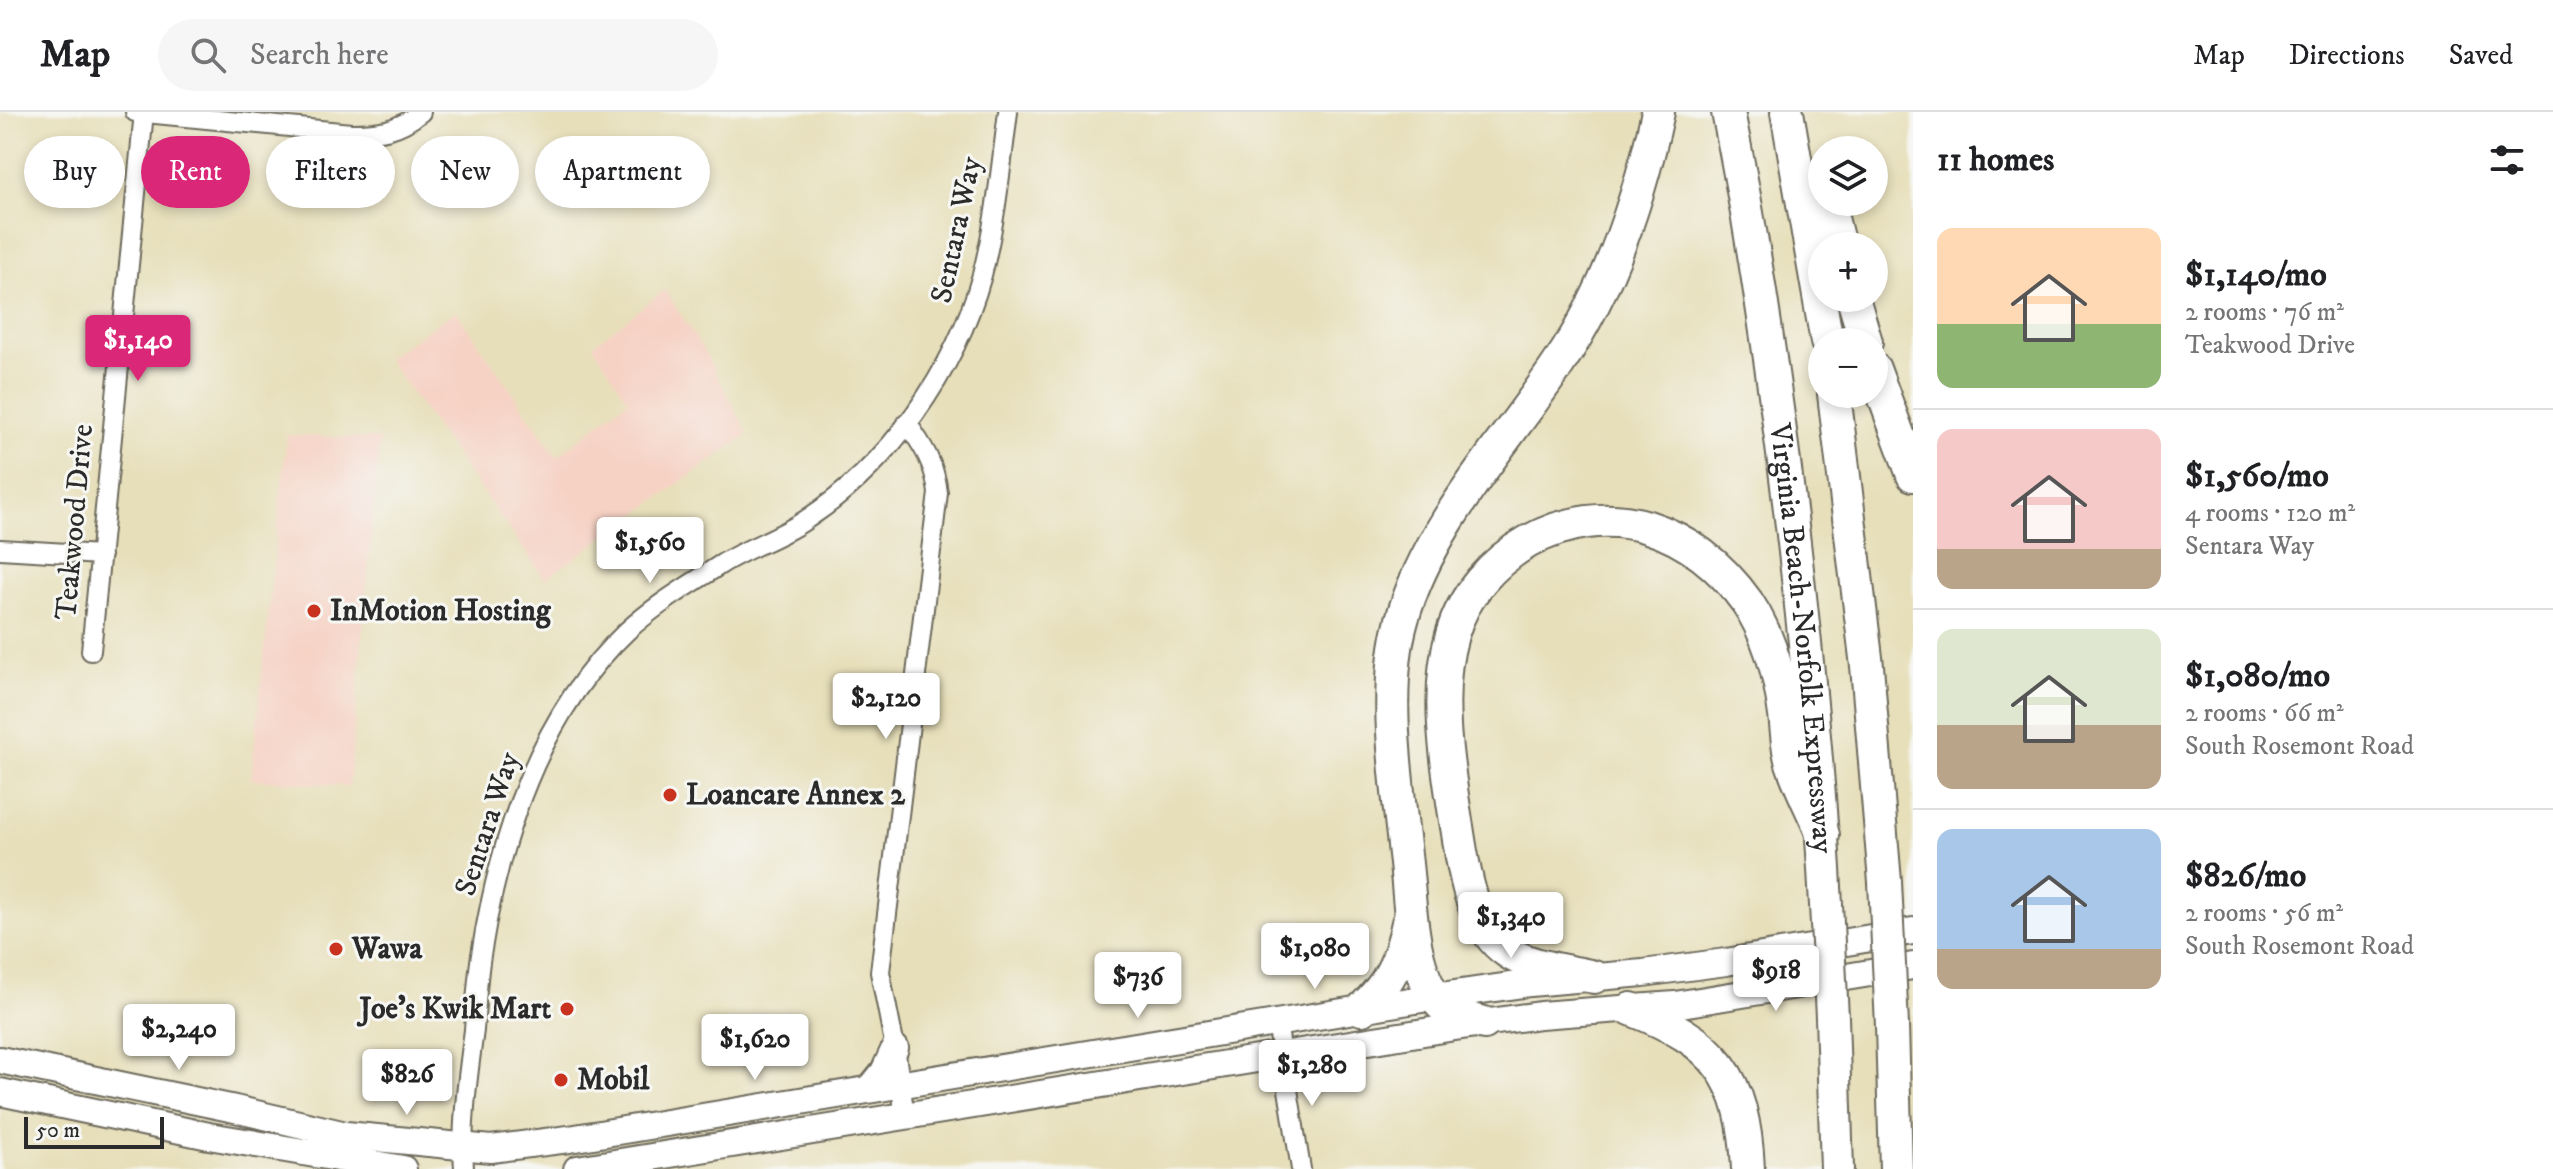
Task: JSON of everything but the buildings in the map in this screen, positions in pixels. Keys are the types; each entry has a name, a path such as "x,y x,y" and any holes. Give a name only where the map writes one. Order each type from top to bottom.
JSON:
{"highway":[{"path":"1484,1023 1457,1015 1434,997 1417,948 1397,770 1394,657 1413,587 1443,529 1559,363 1605,282 1642,177 1658,112"},
{"name":"Virginia Beach-Norfolk Expressway","path":"1728,112 1767,336 1803,621 1823,835 1837,1169"},
{"path":"1787,112 1825,328"},
{"path":"1804,112 1811,136"},
{"path":"1888,407 1913,475"},
{"name":"Virginia Beach-Norfolk Expressway","path":"1836,408 1867,666 1885,882 1896,1169"},
{"path":"1594,977 1523,960 1492,938 1481,919 1469,885 1461,850 1446,734 1446,661 1459,615 1471,592 1490,569 1510,553 1540,535 1564,527 1619,522 1668,534 1711,562 1732,582 1749,606 1771,650 1780,680 1792,761 1823,835"},
{"path":"1362,1009 1381,991 1398,962 1411,912"},
{"path":"1631,1009 1678,1029 1711,1055 1735,1094 1744,1124 1748,1169"},
{"path":"1892,1026 1913,1127"}],"main road":[{"path":"0,1060 464,1158 491,1149 569,1139 1434,997 1530,983 1726,962 1913,931"},
{"path":"577,1169 1484,1023 1540,1015 1675,1005 1913,966"},
{"path":"871,1088 884,1072 895,1048"},
{"path":"0,1092 209,1136 403,1169"}],"street":[{"path":"135,112 351,133 381,133 395,129 421,112"},
{"name":"Teakwood Drive","path":"91,651 144,112"},
{"name":"Sentara Way","path":"464,1158 467,1082 486,924 521,794 541,749 599,661 626,632 655,607 720,565 802,523 827,505 855,481 907,423 944,367 967,322 990,241 1008,112"},
{"path":"905,1116 880,972 938,493 930,457 907,423"},
{"path":"0,549 101,555"},
{"path":"1277,1023 1301,1169"}],"shaded area":[{"path":"665,290 705,353 748,434 545,579 386,358 456,311 557,457 628,400 593,345"},
{"name":"InMotion Hosting","path":"287,435 380,439 349,786 251,779"}],"place":[{"name":"InMotion Hosting","path":"314,611"},
{"name":"Loancare Annex 2","path":"670,795"},
{"name":"Wawa","path":"336,949"},
{"name":"Joe's Kwik Mart","path":"567,1009"},
{"name":"Mobil","path":"561,1080"}]}
